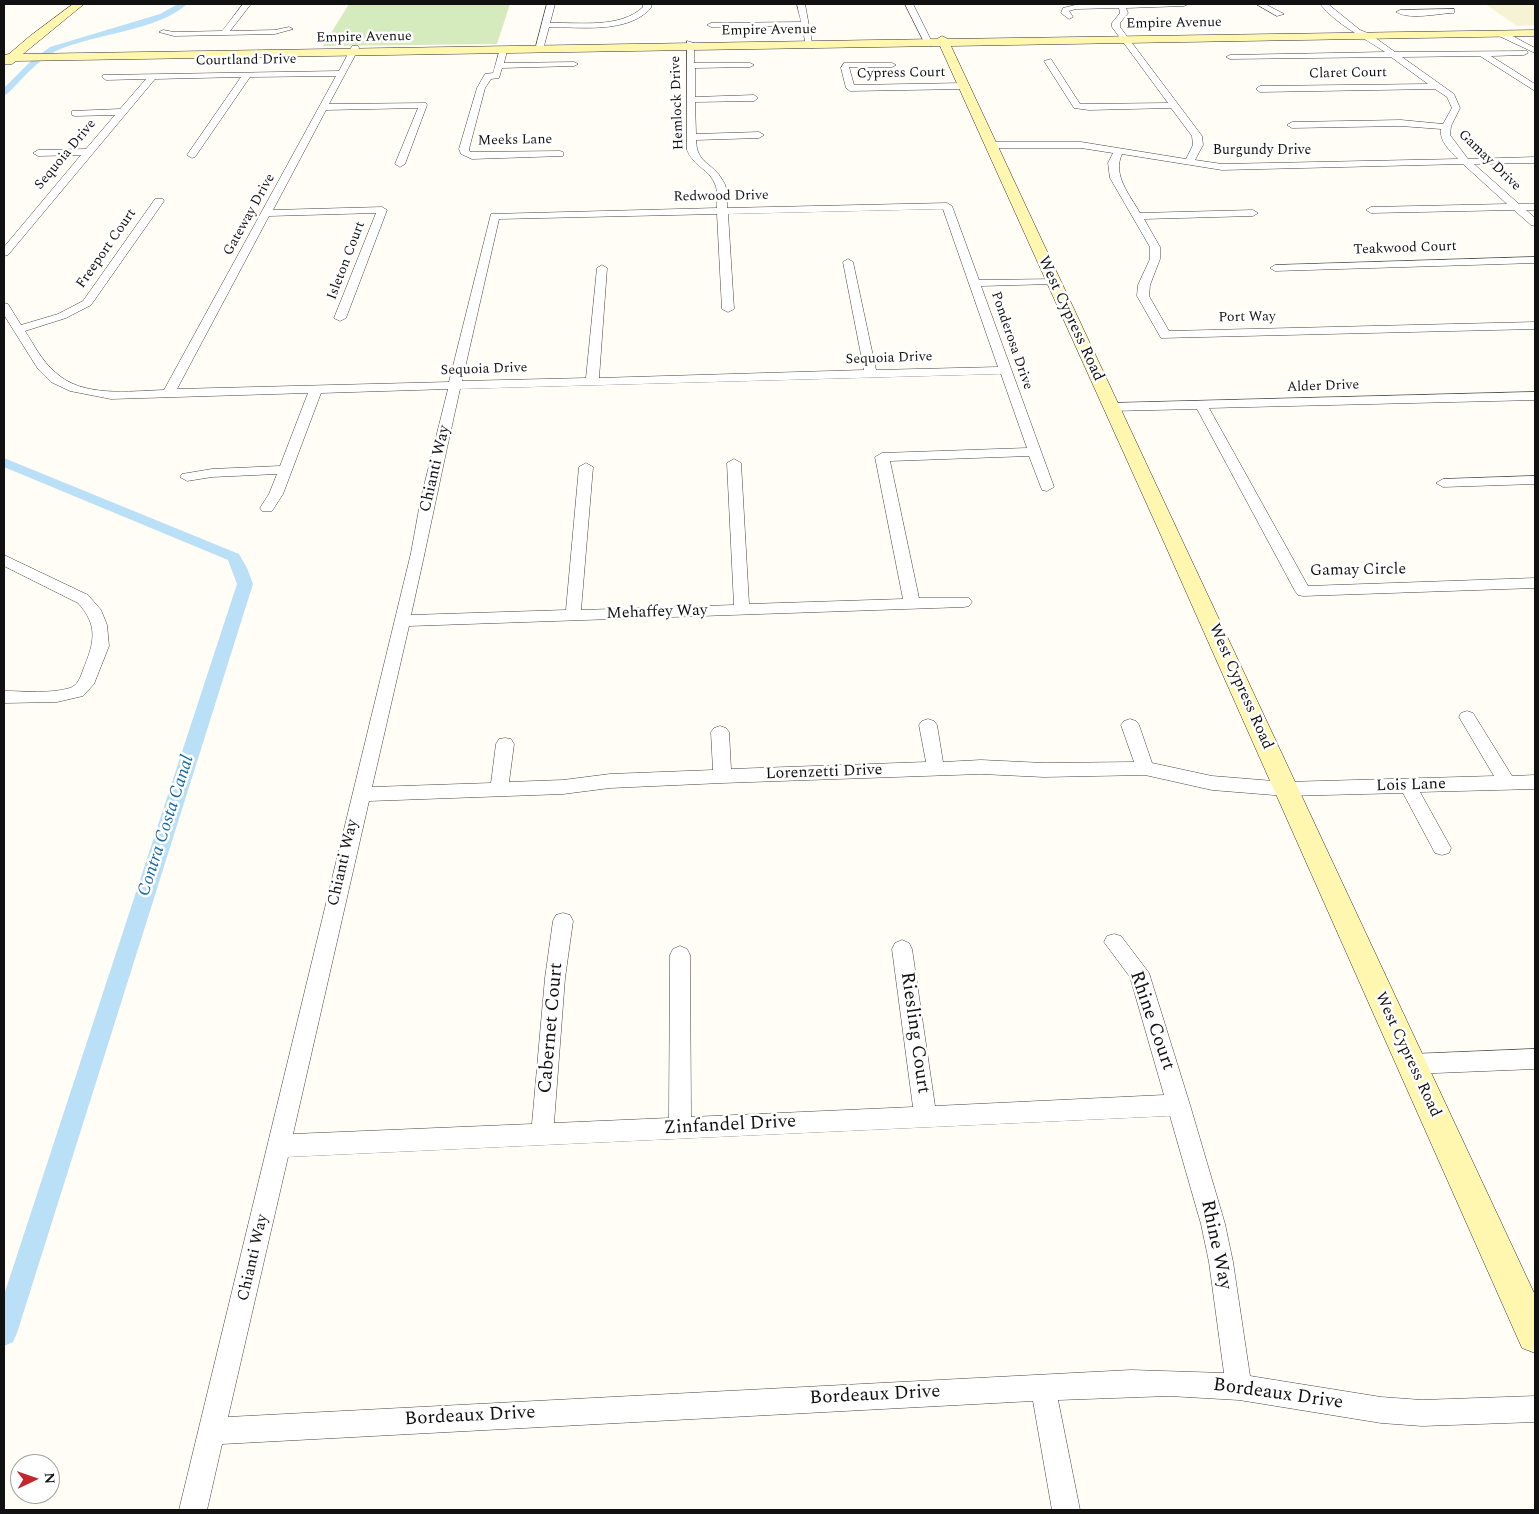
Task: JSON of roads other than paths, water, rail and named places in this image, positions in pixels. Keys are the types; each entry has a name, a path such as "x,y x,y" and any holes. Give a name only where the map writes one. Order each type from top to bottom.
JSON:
{"main road":[{"path":"22,34 61,4"},
{"path":"8,57 79,4"},
{"name":"Empire Avenue","path":"8,57 36,55 1535,31"},
{"name":"Empire Avenue","path":"1364,33 1510,36 1535,31"},
{"name":"West Cypress Road","path":"943,41 1535,1335"},
{"name":"Empire Avenue","path":"354,51 503,51 540,48"}],"street":[{"path":"224,33 247,4"},
{"path":"540,48 550,4"},
{"path":"546,24 606,23 630,19 645,12 648,8 647,4"},
{"path":"801,4 810,43"},
{"path":"909,4 928,41"},
{"path":"1069,18 1065,12 1066,10 1075,7 1173,4 1182,7"},
{"path":"1260,4 1280,14"},
{"path":"1324,4 1364,33"},
{"path":"1335,4 1364,33"},
{"path":"1400,12 1451,11 1443,4"},
{"path":"1121,5 1124,13 1116,23 1124,38 1197,136 1198,145 1189,162"},
{"path":"630,19 643,24"},
{"path":"710,25 805,24"},
{"path":"163,32 174,34 275,32 289,30"},
{"name":"Gamay Drive","path":"1364,33 1450,96 1456,108 1444,134 1447,141 1467,162 1535,223"},
{"path":"1510,36 1535,51"},
{"name":"Hemlock Drive","path":"690,45 692,150 696,159 719,180 723,211 728,308"},
{"name":"Gateway Drive","path":"168,394 354,51"},
{"name":"Meeks Lane","path":"503,51 496,76 488,76 482,88 464,149 466,154 472,156 560,154"},
{"path":"1230,57 1524,52"},
{"path":"1481,53 1535,88"},
{"path":"1048,61 1077,106 1175,105"},
{"path":"499,66 574,64"},
{"name":"Cypress Court","path":"892,64 847,65 845,68 850,88 963,86"},
{"path":"691,66 750,65"},
{"name":"Courtland Drive","path":"106,78 342,73"},
{"path":"192,155 247,75"},
{"name":"Sequoia Drive","path":"4,253 152,77"},
{"name":"Claret Court","path":"1260,89 1438,86"},
{"path":"691,100 754,98"},
{"path":"324,107 423,105 400,164"},
{"path":"75,113 122,112"},
{"path":"1292,125 1401,122 1446,127"},
{"path":"692,137 758,135"},
{"name":"Burgundy Drive","path":"990,145 1071,144 1189,162 1237,167 1535,160"},
{"name":"Port Way","path":"1119,150 1112,170 1155,247 1155,259 1144,285 1143,296 1165,335 1535,326"},
{"path":"38,153 88,152"},
{"name":"Freeport Court","path":"20,329 62,316 87,303 159,202"},
{"name":"Redwood Drive","path":"495,216 947,206"},
{"name":"Ponderosa Drive","path":"947,206 1047,487"},
{"path":"1371,210 1535,207"},
{"name":"Isleton Court","path":"266,213 382,210 340,318"},
{"path":"1138,216 1253,213"},
{"name":"Chianti Way","path":"194,1510 495,216"},
{"name":"Teakwood Court","path":"1275,268 1535,260"},
{"path":"848,262 871,374"},
{"path":"592,382 602,268"},
{"path":"975,283 1052,281"},
{"name":"Sequoia Drive","path":"4,306 49,374 63,384 84,391 103,394 168,394 1006,370"},
{"path":"267,508 276,494 316,390"},
{"name":"Alder Drive","path":"1111,408 1535,396"},
{"name":"Gamay Circle","path":"1201,405 1303,591 1535,583"},
{"path":"912,604 882,457 1034,452"},
{"path":"734,463 742,610"},
{"path":"573,616 586,467"},
{"path":"187,476 285,470"},
{"path":"1444,483 1535,480"},
{"path":"4,560 83,598 93,610 100,625 101,646 86,684 78,692 57,696 4,697"},
{"name":"Mehaffey Way","path":"402,621 964,602"},
{"path":"1467,718 1507,782"},
{"path":"928,725 936,768"},
{"path":"1130,725 1145,768"},
{"path":"720,732 722,776"},
{"path":"499,789 505,744"},
{"name":"Lorenzetti Drive","path":"361,794 563,787 610,781 722,776 981,767 1044,770 1145,768 1212,783 1286,790"},
{"name":"Lois Lane","path":"1286,790 1535,782"},
{"path":"1408,786 1442,848"},
{"name":"Cabernet Court","path":"542,1135 555,978 563,921"},
{"name":"Rhine Court","path":"1114,942 1139,973 1179,1105"},
{"name":"Riesling Court","path":"902,949 926,1117"},
{"path":"680,955 680,1128"},
{"path":"1411,1064 1535,1059"},
{"name":"Zinfandel Drive","path":"280,1146 1179,1105"},
{"name":"Rhine Way","path":"1179,1105 1213,1224 1221,1262 1239,1387"},
{"name":"Bordeaux Drive","path":"212,1431 1150,1383 1239,1387 1381,1410 1422,1413 1535,1408"},
{"path":"1043,1387 1066,1510"}],"waterway":[{"name":"Contra Costa Canal","path":"4,92 33,64 53,49 163,16 183,4"},
{"name":"Contra Costa Canal","path":"4,462 234,557 245,584 4,1333"}]}
